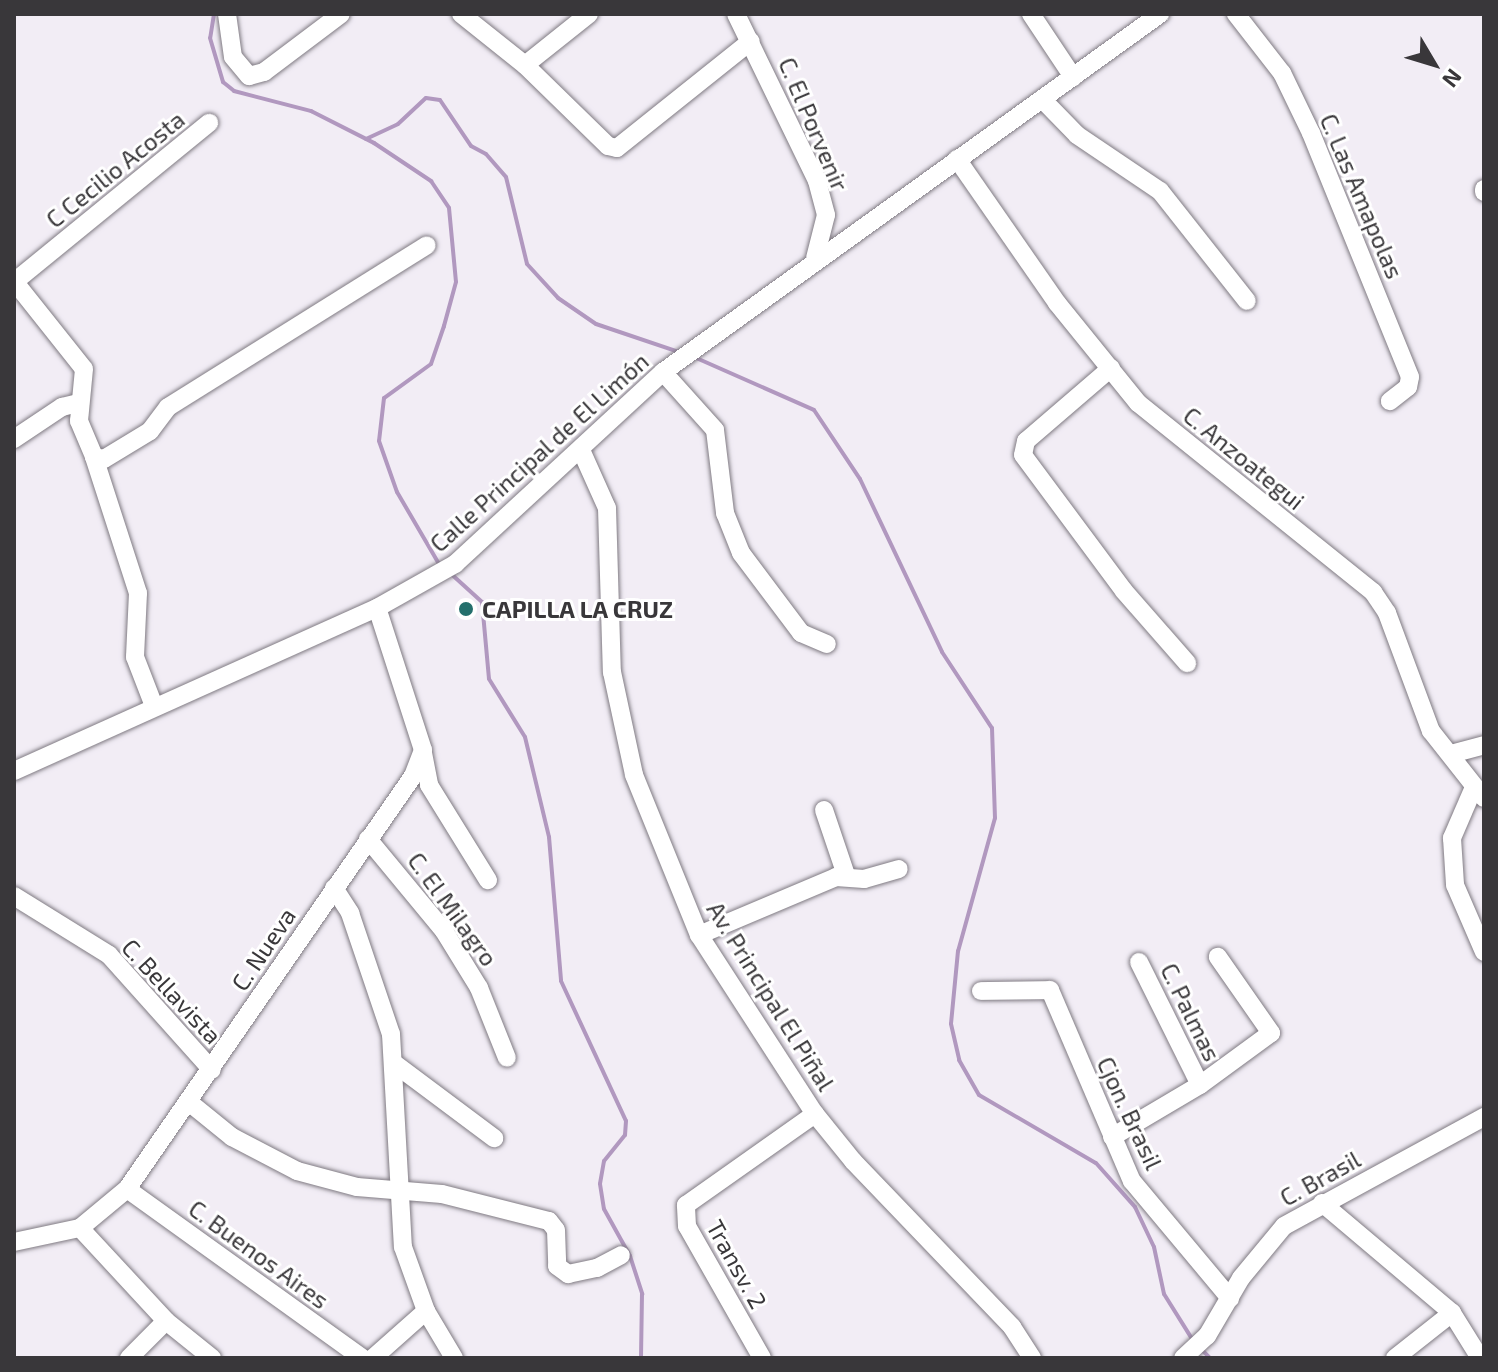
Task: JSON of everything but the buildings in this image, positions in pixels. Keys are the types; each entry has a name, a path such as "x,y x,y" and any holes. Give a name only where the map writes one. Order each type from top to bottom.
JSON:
{"street":[{"path":"227,14 240,68 249,76 264,72 341,14"},
{"path":"461,14 525,65 608,146 617,148 751,41"},
{"path":"525,65 589,14"},
{"name":"C. El Porvenir","path":"736,14 817,181 826,215 815,258"},
{"path":"1031,14 1073,77"},
{"name":"Calle Principal de El Limón","path":"14,771 377,608 454,564 670,366 815,258 1160,14"},
{"name":"C. Las Amapolas","path":"1236,14 1282,73 1311,133 1410,377 1408,387 1390,401"},
{"path":"1042,99 1077,135 1160,191 1247,301"},
{"name":"C Cecilio Acosta","path":"14,281 209,123"},
{"name":"C. Anzoategui","path":"957,159 1057,303 1138,403 1373,592 1387,613 1431,731 1479,793"},
{"path":"94,457 104,459 140,438 168,407 427,245"},
{"path":"14,281 84,369 78,403 79,421 94,457 138,593 135,657 154,706"},
{"path":"670,366 715,430 725,513 741,553 801,633 827,644"},
{"path":"1111,368 1026,441 1023,455 1124,591 1187,663"},
{"path":"14,439 62,407 78,403"},
{"name":"Av. Principal El Piñal","path":"581,450 607,508 612,672 634,775 699,935 815,1114 853,1161 1012,1327 1032,1358"},
{"path":"377,608 423,750 429,785 488,880"},
{"path":"1451,754 1484,745"},
{"name":"C. Nueva","path":"14,1242 80,1228 127,1189 190,1103 413,776 423,750"},
{"path":"1479,793 1452,838 1455,885 1484,952"},
{"path":"824,810 846,875"},
{"name":"C. El Milagro","path":"368,839 444,931 479,988 507,1058"},
{"path":"699,935 846,875 864,879 899,869"},
{"path":"334,888 362,944 391,1034 403,1247 426,1311 454,1358"},
{"name":"C. Bellavista","path":"14,896 109,955 212,1070"},
{"path":"1112,1137 1200,1085 1271,1033 1218,957"},
{"name":"C. Palmas","path":"1139,962 1200,1085"},
{"name":"Cjon. Brasil","path":"981,991 1050,990 1132,1181 1230,1298"},
{"path":"395,1064 494,1138"},
{"path":"190,1103 232,1137 297,1171 357,1187 442,1194 549,1221 556,1230 557,1266 568,1274 597,1268 621,1255"},
{"name":"Transv. 2","path":"762,1358 687,1226 686,1205 815,1114"},
{"name":"C. Brasil","path":"1192,1349 1284,1226 1484,1117"},
{"name":"C. Buenos Aires","path":"127,1189 362,1358"},
{"path":"1322,1203 1452,1313 1480,1358"},
{"path":"80,1228 166,1321 212,1358"},
{"path":"373,1358 426,1311"},
{"path":"1395,1358 1452,1313"},
{"path":"129,1358 166,1321"}],"waterway":[{"path":"214,14 210,38 223,82 234,91 311,111 374,143 431,181 449,208 456,282 444,326 431,364 384,398 379,441 397,492 439,564"},
{"path":"366,139 398,124 426,98 440,100 471,146 486,154 506,177 527,264 558,298 596,324 682,353"},
{"path":"694,357 814,410 860,479 942,652 992,728 995,818 958,951 951,1024 959,1060 979,1095 1096,1163 1135,1207 1154,1247 1164,1294 1194,1342"},
{"path":"449,572 482,602 489,679 525,737 549,837 561,981 626,1121 625,1135 604,1161 600,1184 604,1209 630,1256 642,1294 641,1358"},
{"path":"1200,1348 1210,1358"}],"place":[{"name":"CAPILLA LA CRUZ","path":"466,609"}]}
